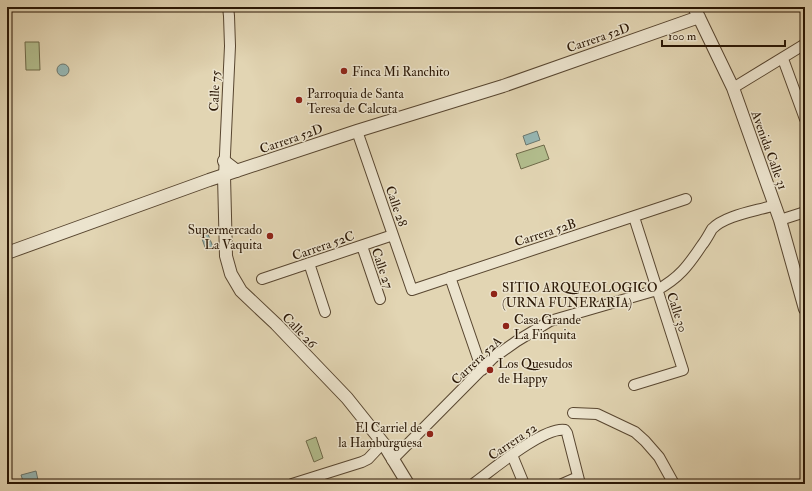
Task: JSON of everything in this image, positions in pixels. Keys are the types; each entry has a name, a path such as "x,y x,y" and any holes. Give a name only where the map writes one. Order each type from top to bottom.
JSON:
{"street":[{"name":"Calle 75","path":"224,176 230,46 228,7"},
{"name":"Avenida Calle 31","path":"696,12 733,88 775,204 805,309"},
{"name":"Carrera 52D","path":"7,253 209,180 357,131 503,86 696,12"},
{"path":"733,88 783,59 805,44"},
{"path":"783,59 805,120"},
{"name":"Calle 28","path":"357,131 412,290"},
{"path":"224,161 237,171"},
{"name":"Calle 26","path":"224,176 226,256 231,274 241,291 276,324 347,398 383,443 408,484"},
{"path":"209,180 224,191"},
{"name":"Carrera 52B","path":"412,290 686,199"},
{"name":"Carrera 52A","path":"392,460 493,358 516,341 550,321 657,290 671,282 688,266 712,230 719,224 729,218 775,204"},
{"path":"780,220 805,212"},
{"name":"Calle 30","path":"634,217 682,370 634,385"},
{"name":"Carrera 52C","path":"262,279 393,235"},
{"name":"Calle 27","path":"362,246 380,300"},
{"path":"309,263 325,312"},
{"path":"450,277 482,370"},
{"path":"573,413 597,414 635,432 660,456 674,484"},
{"name":"Carrera 52","path":"473,484 518,450 549,432 561,429 565,430 567,433 579,480"},
{"path":"292,484 322,479 362,462 368,459 383,443"},
{"path":"512,456 524,484"},
{"path":"562,484 579,480"}],"green space":[{"path":"25,42 39,42 40,70 26,70"},
{"path":"544,145 549,159 521,169 516,154"},
{"path":"316,437 323,458 314,462 306,441"}],"water":[{"path":"61,64 65,64 69,70 65,76 61,76 57,72 57,68"},
{"path":"537,131 540,140 526,145 523,136"},
{"path":"208,234 213,247 206,250 201,236"},
{"path":"36,471 38,480 24,484 21,475"}],"place":[{"name":"Finca Mi Ranchito","path":"344,71"},
{"name":"Parroquia de Santa Teresa de Calcuta","path":"299,100"},
{"name":"Supermercado La Vaquita","path":"270,236"},
{"name":"SITIO ARQUEOLOGICO (URNA FUNERARIA)","path":"494,294"},
{"name":"Casa Grande La Finquita","path":"506,326"},
{"name":"Los Quesudos de Happy","path":"490,370"},
{"name":"El Carriel de la Hamburguesa","path":"430,434"}]}
